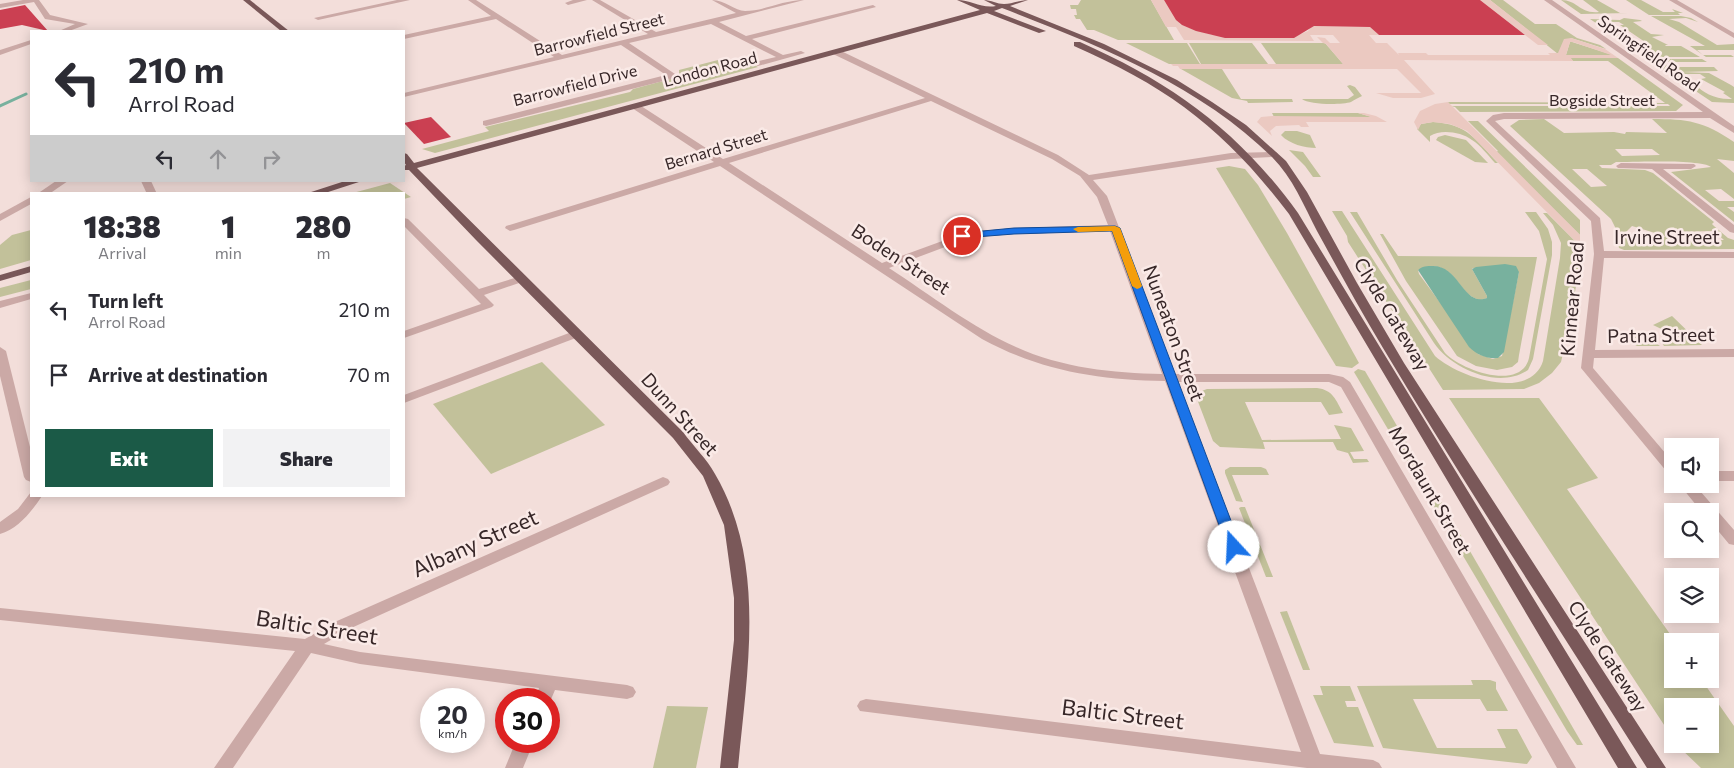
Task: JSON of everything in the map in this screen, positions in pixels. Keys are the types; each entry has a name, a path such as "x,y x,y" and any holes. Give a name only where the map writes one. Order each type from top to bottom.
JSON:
{"main road":[{"path":"246,0 284,30"},
{"name":"Clyde Gateway","path":"960,0 1003,6 1109,48 1162,74 1222,111 1273,154 1289,171 1306,198 1323,234 1397,362 1657,768"},
{"path":"1003,6 1025,0"},
{"name":"Clyde Gateway","path":"987,5 1090,50 1157,83 1187,102 1214,124 1264,173 1293,213 1628,768"},
{"name":"London Road","path":"407,163 635,106 836,52 987,5"},
{"name":"Dunn Street","path":"407,163 521,279 652,407 689,448 708,476 731,525 739,569 744,616 729,768"},
{"path":"317,192 353,182"},
{"path":"0,278 30,269"}],"street":[{"path":"0,6 36,0 48,17 84,24 65,30"},
{"path":"318,18 341,10 390,1 407,0"},
{"path":"472,0 561,58"},
{"path":"568,4 584,0"},
{"path":"595,0 655,35"},
{"path":"714,0 743,14"},
{"name":"Barrowfield Street","path":"405,95 801,0"},
{"name":"Springfield Road","path":"1547,0 1734,130"},
{"path":"1672,0 1734,36"},
{"path":"745,38 873,7"},
{"path":"405,37 498,17"},
{"path":"712,21 783,58"},
{"path":"0,53 30,42"},
{"name":"Barrowfield Drive","path":"486,123 672,76 623,43"},
{"name":"Nuneaton Street","path":"836,52 1055,157 1087,178 1105,201 1315,764"},
{"path":"758,64 801,53"},
{"name":"Bernard Street","path":"510,228 932,98"},
{"name":"Boden Street","path":"635,106 995,342 1018,353 1055,366 1092,373 1171,378"},
{"name":"Bogside Street","path":"1493,118 1504,116 1712,115"},
{"name":"Kinnear Road","path":"1493,118 1490,121 1494,126 1594,218 1597,224 1599,254 1588,354 1588,370 1664,459"},
{"path":"1087,178 1247,155 1273,154"},
{"path":"1621,166 1691,166"},
{"path":"1654,166 1734,230"},
{"path":"45,192 61,182"},
{"path":"0,218 30,201"},
{"path":"405,222 478,293 488,306 405,335"},
{"path":"881,267 967,235 1014,231 1115,228"},
{"path":"405,237 417,232"},
{"name":"Irvine Street","path":"1599,254 1620,256 1734,255"},
{"path":"478,293 521,279"},
{"path":"0,305 30,296"},
{"path":"405,399 577,334"},
{"path":"0,351 30,469"},
{"name":"Patna Street","path":"1588,354 1734,352"},
{"name":"Mordaunt Street","path":"1171,378 1329,378 1339,380 1346,385 1567,768"},
{"path":"1719,476 1734,476"},
{"name":"Albany Street","path":"307,646 344,625 663,482"},
{"path":"1694,493 1702,503"},
{"path":"0,530 23,512 34,497"},
{"path":"1719,522 1734,540"},
{"name":"Baltic Street","path":"0,614 307,646 360,658 627,692"},
{"path":"223,768 307,646"},
{"path":"548,688 550,682"},
{"name":"Baltic Street","path":"866,706 1315,764 1374,768"},
{"path":"514,768 520,753"}],"shaded area":[{"path":"1081,0 1151,0 1174,40 1118,40 1094,30 1087,30 1080,19 1076,19 1074,15 1077,15 1076,9 1071,9 1070,5 1078,5"},
{"path":"1151,0 1164,0 1180,24 1212,35 1298,35 1308,31 1312,26 1370,27 1379,35 1369,35 1376,43 1387,43 1399,55 1398,53 1426,53 1428,55 1550,55 1548,53 1558,53 1564,39 1571,38 1605,49 1618,58 1571,58 1573,61 1404,60 1435,94 1421,98 1393,98 1376,93 1421,93 1397,69 1180,69 1178,66 1171,64 1343,64 1326,44 1317,37 1325,38 1330,43 1340,43 1333,35 1310,35 1314,41 1184,40 1176,27 1166,27","holes":["1570,42 1611,55 1566,55"]},
{"path":"1480,0 1490,0 1548,45 1538,45"},
{"path":"1490,0 1503,0 1535,24 1556,24 1577,38 1600,45 1606,49 1571,38 1558,54"},
{"path":"1561,0 1571,2 1587,11 1599,12 1583,0 1597,0 1620,13 1628,13 1581,14"},
{"path":"1626,0 1641,0 1663,12 1675,12 1672,9 1683,13 1678,13 1680,15 1649,15"},
{"path":"1651,16 1691,18 1698,22 1686,18 1669,19 1679,22 1717,45 1734,44 1734,50 1697,50 1703,55 1690,46 1705,46"},
{"path":"1624,18 1640,20 1642,21 1633,22 1651,34 1664,35 1652,37 1668,45 1666,46 1681,46 1700,57 1646,57 1590,19 1620,20","holes":["1602,22 1619,22 1624,25 1620,25 1645,42 1626,40"]},
{"path":"1570,42 1572,42 1613,55 1566,55"},
{"path":"1126,43 1187,43 1200,64 1169,64"},
{"path":"1189,43 1252,43 1268,64 1201,64"},
{"path":"1261,43 1325,43 1344,65 1276,64"},
{"path":"1703,55 1731,55 1734,57 1706,57"},
{"path":"1570,58 1618,58 1683,105 1676,111 1460,112 1451,106 1670,106 1668,104 1449,104 1448,102 1665,103 1608,61 1573,61"},
{"path":"722,59 737,67 751,63 758,67 435,153 422,149 489,131 485,127 630,92 633,89 674,78 679,75 679,70"},
{"path":"1648,59 1702,59 1707,62 1662,62 1670,67 1714,67 1718,71 1681,72 1709,73 1734,87 1734,103 1712,102","holes":["1681,74 1700,74 1706,78 1701,79 1725,92 1723,93 1732,99 1710,95 1693,82 1682,78 1684,77"]},
{"path":"1181,69 1222,69 1241,99 1292,99 1293,102 1248,103 1247,101 1232,98"},
{"path":"1347,86 1355,87 1362,96 1351,102 1326,104 1302,99 1348,99 1354,95"},
{"path":"1448,102 1580,235 1580,246 1467,131 1450,124 1433,122 1421,124 1418,130 1414,122 1420,111 1435,104"},
{"path":"1272,113 1358,113 1372,117 1274,117"},
{"path":"1358,113 1376,116 1387,122 1306,122 1309,127 1301,127 1299,125 1276,126 1270,131 1272,136 1257,122 1261,117 1272,116 1371,117"},
{"path":"1544,119 1564,133 1614,132 1625,134 1626,132 1667,133 1652,119 1676,120 1704,125 1723,135 1734,142 1734,161 1717,159 1734,173 1734,199 1721,189 1705,190 1719,201 1734,201 1734,207 1727,207 1734,212 1734,222 1671,172 1711,167 1705,164 1616,162 1611,165 1599,165 1602,168 1645,170 1653,173 1714,222 1712,224 1728,238 1734,240 1734,249 1624,250 1619,248 1615,227 1611,219 1510,126 1519,120","holes":["1615,149 1652,149 1660,155 1622,156","1572,169 1587,169 1607,186 1591,187","1632,226 1665,236 1659,243 1626,232","1714,231 1724,240 1682,241 1672,232"]},
{"path":"1468,121 1478,121 1580,220 1580,235 1496,152 1498,151"},
{"path":"1445,123 1463,130 1477,140 1498,163 1495,163 1475,142 1462,135 1451,132 1435,134 1430,136 1430,142 1417,129 1421,124"},
{"path":"1285,131 1297,131 1310,135 1316,148 1288,141 1281,135"},
{"path":"1445,135 1466,140 1488,163 1475,162 1436,140 1438,137"},
{"path":"1289,150 1303,152 1321,177 1313,177"},
{"path":"1229,166 1245,169 1258,185 1287,233 1359,363 1352,368 1336,366 1216,168"},
{"path":"390,183 404,192 356,192"},
{"path":"405,193 411,197 405,199"},
{"path":"1332,211 1342,211 1435,356 1446,364 1476,378 1509,383 1524,380 1536,373 1543,361 1561,243 1553,225 1543,213 1547,213 1580,246 1579,269 1561,362 1552,373 1539,383 1524,389 1443,390 1348,242 1347,236"},
{"path":"1350,212 1357,212 1397,280 1445,353 1464,366 1476,371 1503,376 1515,374 1524,368 1529,358 1547,259 1539,231 1525,212 1536,212 1548,229 1552,242 1552,255 1533,359 1528,370 1516,376 1504,378 1490,377 1477,374 1452,361 1434,343"},
{"path":"30,230 30,260 0,269 0,245 12,235"},
{"path":"1380,234 1383,234 1398,256 1537,257 1518,362 1512,367 1497,370 1476,366 1457,356 1406,281","holes":["1431,266 1440,268 1453,276 1467,293 1481,300 1487,298 1487,296 1473,268 1519,272 1502,356 1493,359 1478,354 1419,274 1418,270"]},
{"path":"1505,264 1516,266 1519,272 1504,352 1498,358 1490,358 1475,352 1469,347 1418,270 1427,266 1442,268 1456,278 1466,292 1472,297 1479,299 1487,298 1487,296 1472,269"},
{"path":"30,280 30,289 0,297 0,288"},
{"path":"1672,316 1702,345 1664,346 1662,343 1676,336 1653,325"},
{"path":"1639,331 1650,337 1648,338 1660,346 1637,346 1623,338"},
{"path":"542,362 605,425 491,474 433,404"},
{"path":"1358,369 1365,371 1583,745 1577,745 1567,731 1354,372"},
{"path":"1317,388 1330,393 1343,413 1329,415 1321,402 1245,402 1262,440 1341,439 1334,425 1351,428 1364,451 1350,452 1354,459 1367,459 1369,462 1353,463 1348,453 1337,450 1333,442 1263,442 1265,449 1220,447 1213,441 1197,399 1199,392 1207,389"},
{"path":"1449,398 1539,398 1598,478 1567,489 1669,633 1664,633 1664,688 1707,688 1714,698 1664,698 1664,725"},
{"path":"1230,467 1261,467 1266,469 1269,475 1232,475 1243,502 1236,501 1225,473 1225,470"},
{"path":"1245,507 1273,577 1266,577 1239,508"},
{"path":"1287,611 1310,670 1303,670 1280,612"},
{"path":"1471,680 1490,680 1496,682 1496,689 1508,711 1487,711 1480,699 1413,699 1437,748 1506,748 1497,729 1517,729 1532,757 1527,764 1383,748 1357,686 1473,685"},
{"path":"1320,686 1350,686 1356,701 1345,701 1347,707 1358,707 1374,747 1334,743 1313,695 1323,695"},
{"path":"1719,705 1734,726 1734,768 1701,768 1685,753 1719,753"},
{"path":"667,706 708,707 696,768 653,768"}],"building":[{"path":"1164,0 1480,0 1525,35 1379,35 1370,27 1314,26 1294,38 1225,38 1196,31 1182,25 1176,20"},
{"path":"25,5 47,30 22,25 0,29 0,10"},
{"path":"431,117 451,137 424,144 405,123"}],"waterway":[{"path":"0,106 26,94"}],"slow traffic":[{"path":"1078,229 1115,228 1137,286"}],"route":[{"path":"962,236 1014,231 1115,228 1234,547"}]}
